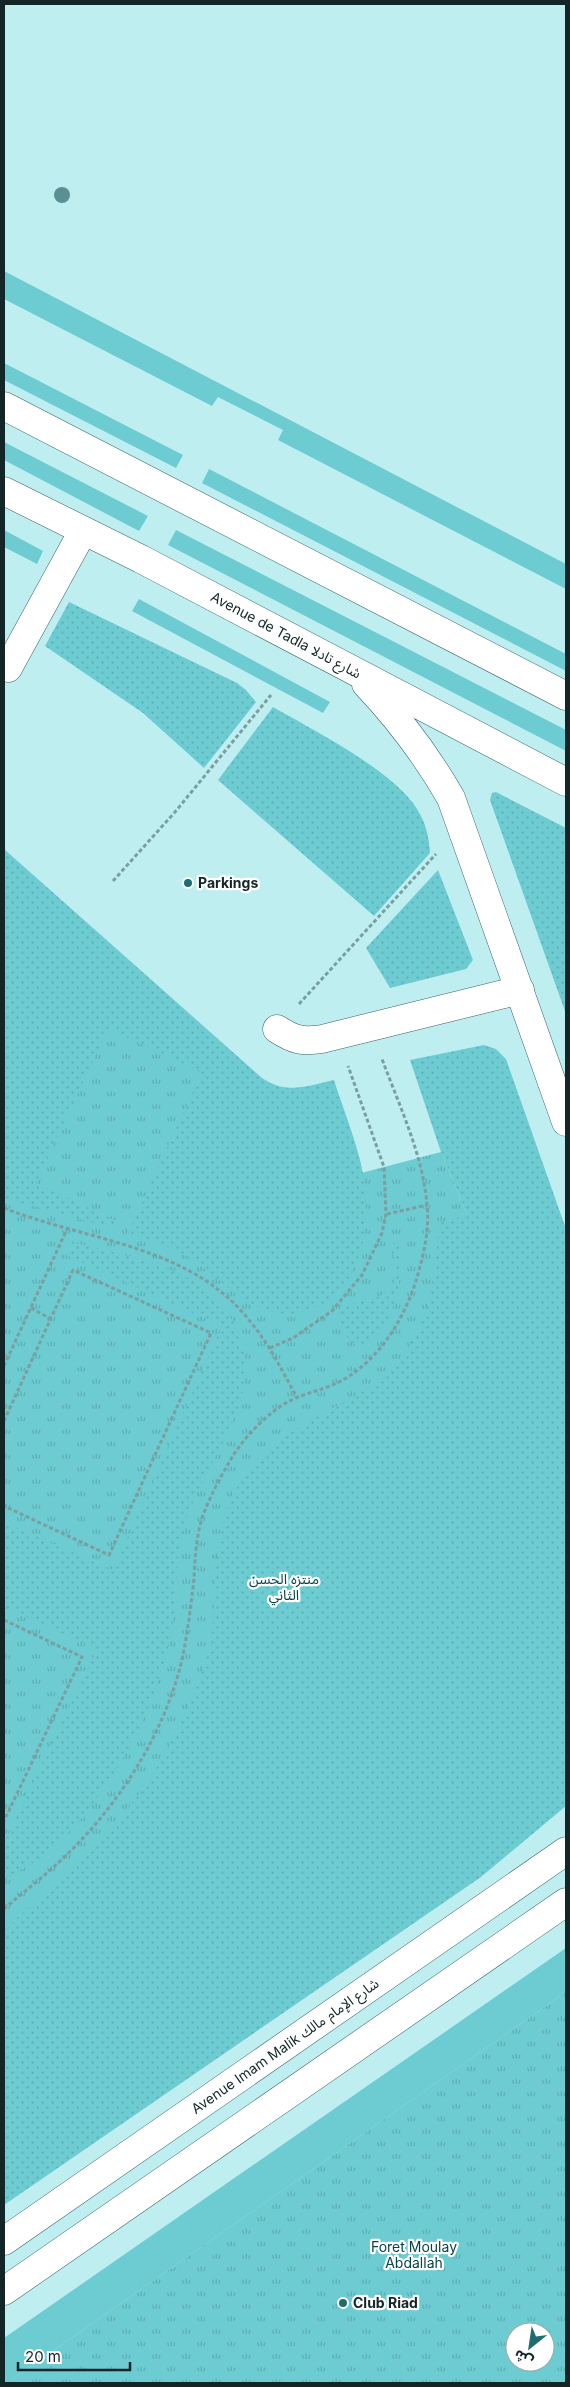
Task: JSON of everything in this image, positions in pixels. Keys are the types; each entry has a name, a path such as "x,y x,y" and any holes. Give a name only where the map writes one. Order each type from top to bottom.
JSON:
{"main road":[{"path":"4,406 566,696"},
{"name":"Avenue de Tadla شارع تادلا","path":"4,491 141,559 566,782"},
{"path":"8,668 83,531"},
{"path":"352,669 409,732 451,798 566,1122"},
{"path":"277,1029 294,1040 308,1041 520,990"},
{"name":"Avenue Imam Malik شارع الإمام مالك","path":"4,2241 566,1850"},
{"path":"4,2291 566,1902"}],"path":[{"path":"112,881 175,812 271,695"},
{"path":"277,1029 439,851"},
{"path":"4,1909 58,1863 85,1836 133,1773 157,1728 182,1658 190,1618 196,1548 202,1519 212,1494 235,1453 261,1422 297,1398 323,1389 358,1370 374,1356 389,1337 404,1311 416,1282 424,1252 427,1205 417,1158 372,1027"},
{"path":"270,1348 314,1326 348,1295 373,1255 382,1234 386,1214 384,1167 338,1035"},
{"path":"386,1214 427,1205"},
{"path":"4,1208 169,1260 198,1275 225,1295 248,1318 270,1348 297,1398"},
{"path":"4,1366 67,1229"},
{"path":"4,1421 73,1270 210,1333 109,1555 4,1506"},
{"path":"31,1308 51,1318"},
{"path":"4,1620 82,1657 4,1822"}],"green space":[{"path":"4,271 566,564 566,589 278,440 283,430 218,397 212,406 4,299"},
{"path":"4,363 183,455 176,468 4,380"},
{"path":"4,442 148,516 139,531 4,460"},
{"path":"209,469 566,654 566,671 202,483"},
{"path":"4,530 43,551 37,564 4,547"},
{"path":"176,530 566,730 566,751 168,545"},
{"path":"139,599 330,702 323,713 132,611"},
{"path":"69,602 237,683 256,702 204,768 143,713 45,646"},
{"path":"273,707 330,739 372,766 406,795 423,820 428,836 430,853 374,916 218,780"},
{"path":"496,792 566,828 566,1014 490,800 492,793"},
{"path":"4,849 262,1078 288,1088 297,1088 334,1080 361,1163 366,1208 363,1244 357,1261 350,1277 339,1291 326,1302 313,1309 298,1313 283,1314 268,1311 246,1301 208,1271 180,1253 128,1233 202,1072 108,1029 36,1183 116,1221 112,1228 4,1198"},
{"name":"منتزه الحسن الثاني","path":"4,866 350,1176 441,1152 467,1215 566,1717 4,2135"},
{"path":"438,870 473,960 466,969 390,988 366,948"},
{"path":"484,1045 496,1049 506,1059 566,1229 566,1806 481,1877 4,2205 4,1932 22,1913 82,1861 100,1842 150,1778 177,1731 198,1682 209,1650 221,1533 234,1493 245,1474 259,1457 285,1436 374,1384 407,1351 425,1312 431,1290 439,1223 467,1215 441,1152 410,1060"},
{"path":"397,1238 401,1251 400,1279 391,1311 385,1325 376,1337 366,1343 354,1344 342,1329 339,1318 340,1312 351,1304 378,1297 390,1288 394,1282 396,1268 390,1247"},
{"path":"72,1242 138,1258 182,1275 202,1286 218,1300 231,1318 242,1346 245,1373 241,1399 232,1424 195,1499 182,1534 177,1573 176,1607 169,1643 162,1671 138,1731 103,1790 83,1816 62,1839 40,1858 4,1879 4,1843 97,1649 4,1607 4,1522 113,1570 222,1326 66,1255"},
{"path":"566,1948 566,1992 7,2383 4,2383 4,2338"},
{"name":"Foret Moulay Abdallah","path":"566,1992 566,2383 7,2383"}],"place":[{"name":"Parkings","path":"188,883"},
{"name":"Club Riad","path":"343,2303"}]}
